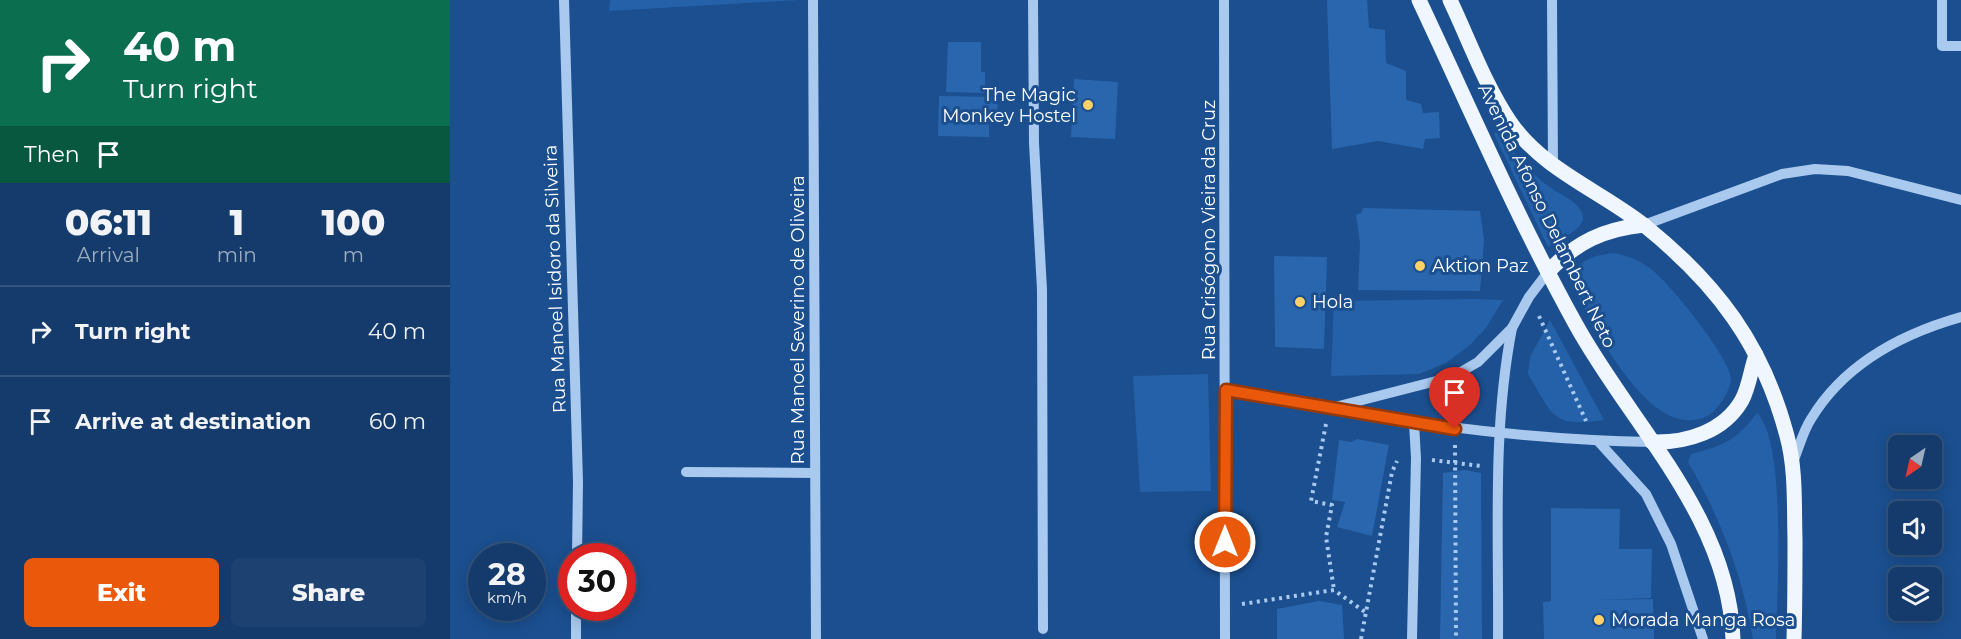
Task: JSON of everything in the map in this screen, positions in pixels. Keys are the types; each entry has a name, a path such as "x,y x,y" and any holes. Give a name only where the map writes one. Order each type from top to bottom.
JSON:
{"main road":[{"name":"Avenida Afonso Delambert Neto","path":"1419,0 1548,272 1592,353 1652,442 1701,521 1719,569 1732,621 1732,639"},
{"name":"Avenida Afonso Delambert Neto","path":"1450,0 1510,122 1529,144 1553,165 1644,225 1702,276 1723,301 1756,355 1769,382 1787,436 1792,465 1794,639"},
{"path":"1548,272 1572,250 1600,233 1620,227 1644,225"},
{"path":"1652,442 1676,442 1705,434 1725,420 1742,400 1756,355"}],"street":[{"name":"Rua Manoel Isidoro da Silveira","path":"564,0 578,482 577,543"},
{"name":"Rua Manoel Severino de Oliveira","path":"813,0 816,639"},
{"path":"1033,0 1034,143 1042,290 1043,629"},
{"name":"Rua Crisógono Vieira da Cruz","path":"1224,0 1225,639"},
{"path":"1552,0 1553,165"},
{"path":"1942,0 1942,45 1961,46"},
{"path":"1644,225 1782,174 1815,169 1848,171 1961,200"},
{"path":"1329,409 1452,377 1478,362 1512,328 1529,297 1548,272"},
{"path":"1792,465 1810,420 1860,364 1892,342 1961,317"},
{"path":"1498,639 1499,468 1497,434 1503,374 1512,328"},
{"path":"1226,390 1455,429 1598,441 1652,442"},
{"path":"1412,639 1416,458 1414,423"},
{"path":"1598,441 1646,494 1671,544 1703,639"},
{"path":"686,472 815,473"},
{"path":"576,621 576,639"}],"path":[{"path":"1529,297 1581,413 1598,441"},
{"path":"1329,409 1311,501 1332,505 1326,537 1334,590"},
{"path":"1361,639 1392,472 1414,423"},
{"path":"1455,429 1456,639"},
{"path":"1416,458 1499,468"},
{"path":"1225,607 1334,590 1365,612"}],"shaded area":[{"path":"610,0 800,0 609,11"},
{"path":"1496,132 1536,176 1580,209 1583,219 1578,228 1548,247 1494,134"},
{"path":"1614,253 1638,261 1660,277 1698,321 1721,355 1728,369 1730,384 1719,405 1707,416 1685,420 1664,412 1643,396 1624,374 1592,322 1570,280 1570,274 1590,259"},
{"path":"1503,300 1486,328 1470,345 1446,363 1419,374 1331,376 1334,301"},
{"path":"1550,320 1604,420 1573,422 1563,420 1549,409 1528,374 1530,357"},
{"path":"1208,374 1211,491 1140,492 1133,376"},
{"path":"1757,413 1766,429 1773,454 1776,486 1778,556 1776,639 1753,639 1743,592 1729,548 1688,462 1691,454 1721,445 1736,436"}],"building":[{"path":"1327,0 1367,0 1369,28 1385,30 1386,63 1406,71 1406,100 1421,104 1423,113 1439,112 1440,138 1425,139 1423,149 1378,141 1332,149"},
{"path":"948,42 981,42 981,72 985,72 985,93 946,92"},
{"path":"1074,79 1118,82 1115,139 1071,137"},
{"path":"939,96 998,97 997,118 989,118 989,137 938,136"},
{"name":"Aktion Paz","path":"1363,208 1480,211 1484,240 1480,291 1358,290 1360,243 1356,215 1361,213"},
{"name":"Hola","path":"1274,256 1327,257 1324,349 1275,347"},
{"path":"1357,439 1389,445 1372,536 1337,527 1345,502 1332,500 1339,440 1352,442"},
{"path":"1465,470 1481,473 1482,639 1440,639 1443,473"},
{"path":"1551,508 1620,509 1619,549 1652,549 1651,598 1596,600 1653,599 1654,639 1544,639 1543,602 1551,601"},
{"path":"1319,601 1342,605 1344,639 1277,639 1277,609"}],"place":[{"name":"The Magic Monkey Hostel","path":"1088,105"},
{"name":"Aktion Paz","path":"1420,266"},
{"name":"Hola","path":"1300,302"},
{"name":"Morada Manga Rosa","path":"1599,620"}],"route":[{"path":"1225,542 1226,390 1455,429"}]}
